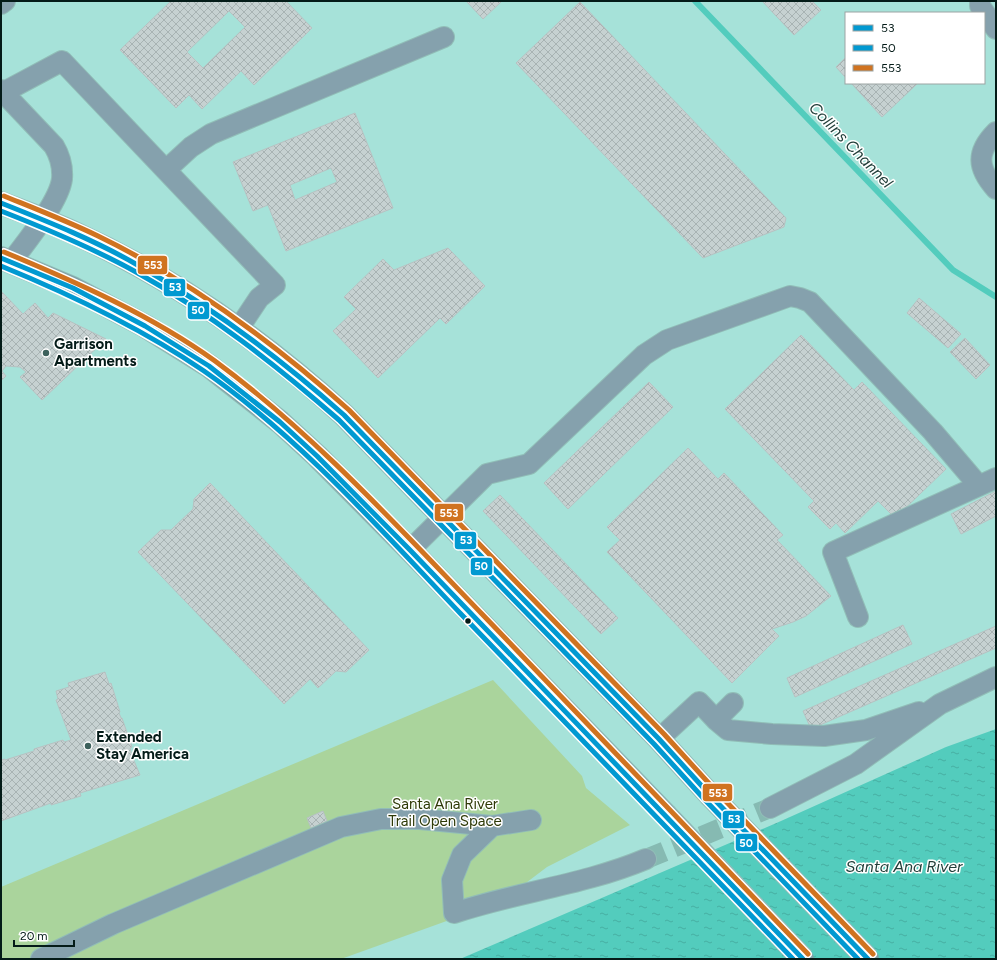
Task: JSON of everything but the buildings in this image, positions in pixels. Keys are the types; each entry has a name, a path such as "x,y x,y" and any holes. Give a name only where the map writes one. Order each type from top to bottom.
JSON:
{"main road":[{"path":"1,203 43,218 95,241 149,270 239,328 271,352 344,415 659,739 710,795 868,959"},
{"path":"7,259 73,288 145,326 209,366 285,426 410,550 803,959"}],"street":[{"path":"1,4 5,1"},
{"path":"980,1 980,6 984,12"},
{"path":"985,13 996,29"},
{"path":"166,170 191,147 211,134 444,37"},
{"path":"7,259 43,218 60,188 62,180 60,156 46,137 2,91 62,61 275,284 259,298 239,328"},
{"path":"996,132 984,146 981,158 982,169 996,189"},
{"path":"410,550 488,474 529,464 644,355 667,340 790,296 810,302 933,432 988,482 833,552 858,617"},
{"path":"659,739 699,702 728,730 772,734 824,736 866,730 940,704 996,677"},
{"path":"716,720 733,703"},
{"path":"770,808 856,764 940,704"},
{"path":"40,959 113,924 341,827 381,820 420,819 492,826 531,820"},
{"path":"492,826 462,855 452,880 454,913 486,902 617,871 646,859"}],"green space":[{"name":"Santa Ana River Trail Open Space","path":"493,680 582,776 586,788 630,825 547,867 494,907 455,918 341,959 1,959 1,887"}],"water":[{"name":"Santa Ana River","path":"996,729 996,959 460,959 781,821 946,747"}],"waterway":[{"name":"Collins Channel","path":"695,1 953,270 996,297"}],"tunnel":[{"path":"646,859 770,808"}],"transit line":[{"name":"553","path":"4,196 98,236 166,273 230,314 261,337 291,360 349,410 664,734 715,790 873,954"},
{"name":"53","path":"1,203 90,240 168,283 247,336 320,394 344,415 659,739 710,795 868,959"},
{"name":"50","path":"1,211 87,247 120,263 163,288 216,322 242,341 291,379 339,420 654,744 705,800 858,959"},
{"name":"553","path":"4,252 112,300 191,344 251,389 287,419 354,482 808,954"},
{"name":"53","path":"1,258 73,288 145,326 209,366 280,422 317,456 410,550 803,959"},
{"name":"50","path":"1,266 106,313 180,355 239,397 273,425 369,517 793,959"}],"place":[{"name":"Garrison Apartments","path":"46,353"},
{"name":"Extended Stay America","path":"88,746"}]}
